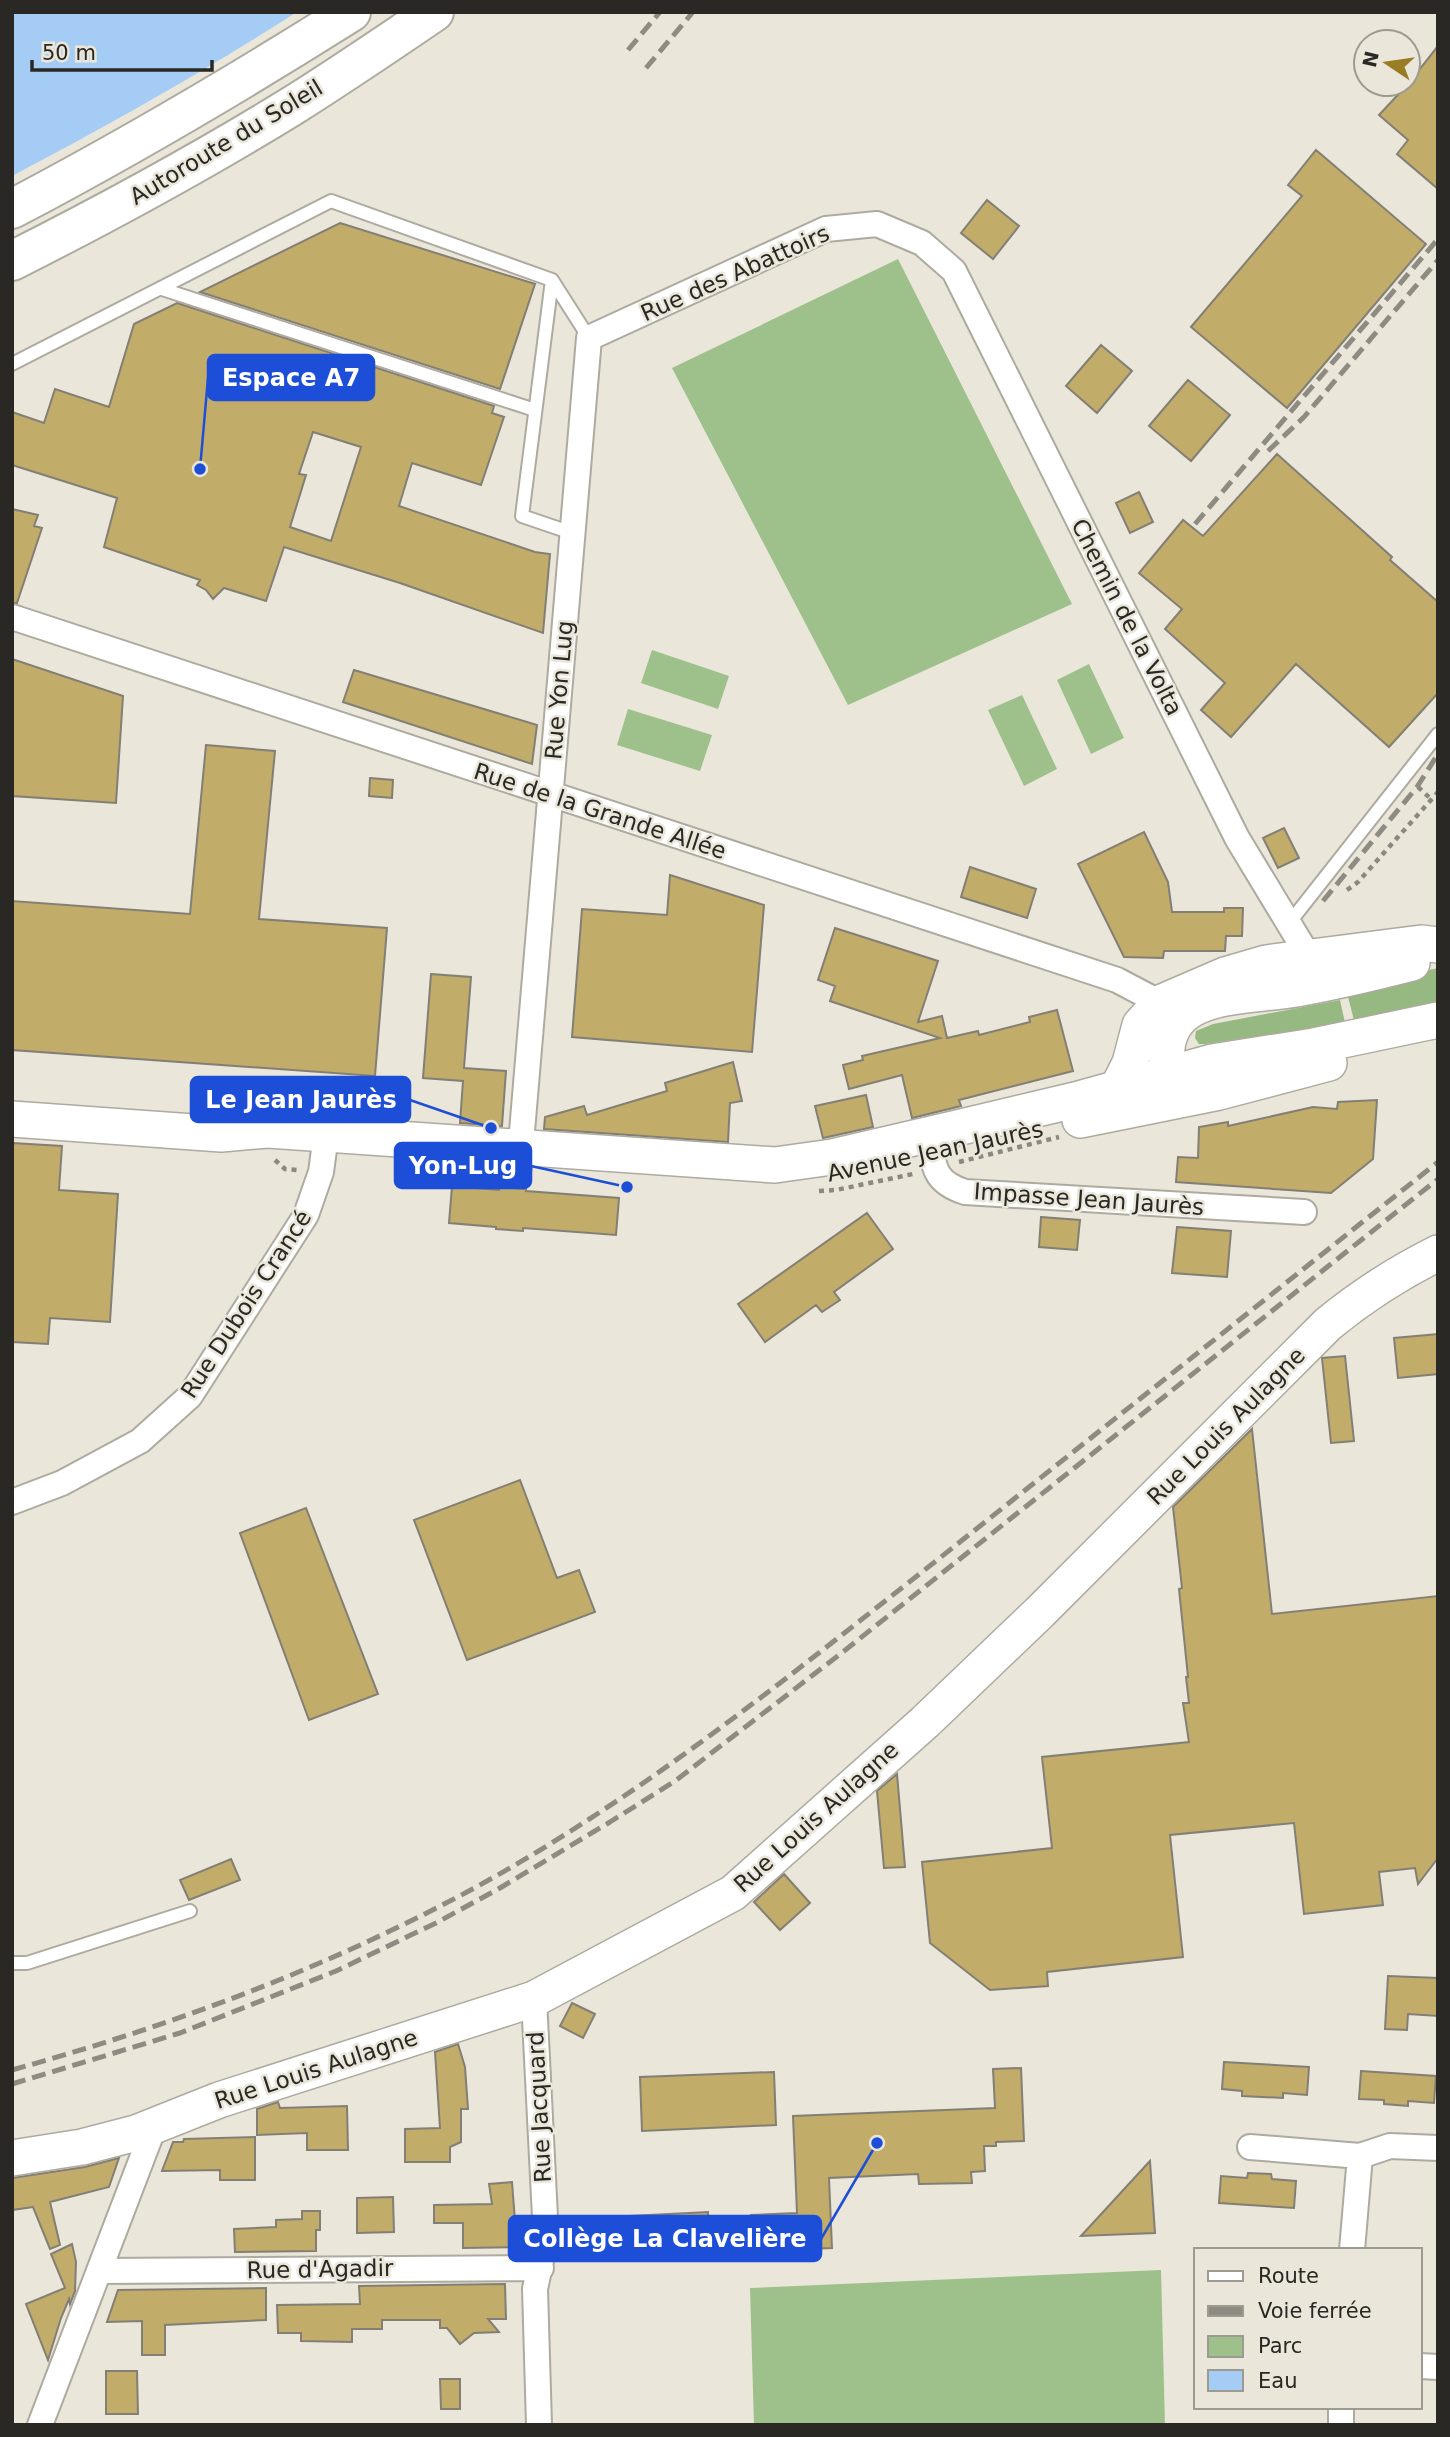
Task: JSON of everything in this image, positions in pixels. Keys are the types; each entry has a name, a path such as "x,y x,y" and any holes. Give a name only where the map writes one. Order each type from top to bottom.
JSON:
{"highway":[{"name":"Autoroute du Soleil","path":"12,209 199,107 351,12"},
{"name":"Autoroute du Soleil","path":"12,261 200,161 293,105 434,12"}],"street":[{"name":"Rue des Abattoirs","path":"589,338 826,229 877,224 922,243 954,271"},
{"name":"Chemin de la Volta","path":"954,271 1237,838 1309,957"},
{"name":"Rue Yon Lug","path":"520,1158 589,338"},
{"name":"Rue de la Grande Allée","path":"12,617 1118,980 1172,1009"},
{"path":"1147,1083 1165,1059 1172,1009 1225,975 1266,963 1421,943 1438,945"},
{"path":"1172,1009 1199,1005 1219,997 1286,990 1353,978 1423,960 1438,953"},
{"path":"1240,995 1255,985 1308,972 1311,965 1309,957"},
{"path":"1391,1037 1438,1020"},
{"path":"1391,1037 1438,1036"},
{"name":"Avenue Jean Jaurès","path":"520,1158 639,1174 803,1178 860,1171 994,1140 1147,1083 1212,1062 1391,1037"},
{"name":"Avenue Jean Jaurès","path":"12,1119 221,1134 268,1130 315,1153 775,1165 831,1157 1147,1083"},
{"path":"932,1154 933,1144 957,1128"},
{"name":"Rue Dubois Crancé","path":"12,1502 62,1483 140,1441 190,1396 306,1215 316,1190 315,1153"},
{"name":"Impasse Jean Jaurès","path":"932,1154 939,1176 949,1186 965,1192 1304,1212"},
{"name":"Rue Louis Aulagne","path":"12,2158 82,2147 154,2127 219,2099 534,1999 733,1893 925,1721 1030,1621 1328,1324 1377,1287 1438,1253"},
{"name":"Rue Jacquard","path":"534,1999 546,2237 535,2289 539,2425"},
{"path":"40,2425 154,2127"},
{"path":"1250,2147 1360,2156 1390,2146 1438,2148"},
{"path":"1352,2248 1360,2156"},
{"name":"Rue d'Agadir","path":"100,2271 541,2268"}],"lane":[{"path":"12,364 331,201 552,280 589,338"},
{"path":"552,280 522,516 572,533"},
{"path":"162,289 535,410"},
{"path":"1290,922 1438,734"},
{"path":"12,1963 38,1960 190,1911"}],"path":[{"path":"1347,890 1359,882 1438,792"},
{"path":"285,1169 315,1153"}],"green space":[{"path":"898,259 1072,604 848,705 672,368"},
{"path":"652,650 729,676 718,709 641,683"},
{"path":"1089,664 1124,738 1091,754 1057,680"},
{"path":"1022,695 1057,769 1024,786 988,710"},
{"path":"628,709 712,735 700,771 617,745"},
{"path":"1438,968 1438,1002 1354,1020 1348,997"},
{"path":"1340,1000 1345,1023 1206,1044 1199,1044 1195,1038 1196,1031 1213,1024"},
{"path":"1161,2270 1165,2425 754,2425 750,2288"}],"water":[{"path":"12,12 297,12 156,97 12,176"}],"building":[{"path":"1438,46 1438,189 1397,154 1408,140 1379,115 1395,98 1422,98 1422,66"},
{"path":"1316,150 1426,244 1287,408 1191,327 1302,196 1288,185"},
{"path":"987,200 1019,226 993,259 961,233"},
{"path":"340,223 535,284 500,389 200,292"},
{"path":"177,303 494,406 492,413 504,417 481,485 412,463 399,506 535,552 550,554 543,633 400,583 284,547 266,601 224,588 213,599 206,590 197,585 200,580 104,547 117,498 12,465 12,412 44,423 55,389 109,407 134,324","holes":["313,432 361,447 331,541 290,527 306,475 299,474"]},
{"path":"1101,345 1132,371 1097,413 1066,386"},
{"path":"1188,380 1230,415 1191,461 1149,426"},
{"path":"1277,454 1438,602 1438,693 1389,747 1296,664 1231,737 1201,710 1225,683 1165,629 1182,609 1139,573 1183,520 1203,536"},
{"path":"1139,492 1153,522 1130,533 1116,503"},
{"path":"12,509 38,515 34,526 42,528 17,603 12,603"},
{"path":"12,659 123,696 116,803 12,796"},
{"path":"354,670 537,725 532,764 343,702"},
{"path":"206,745 275,751 259,919 387,928 375,1076 12,1050 12,901 190,914"},
{"path":"370,778 393,780 392,798 369,796"},
{"path":"1284,828 1299,858 1278,868 1263,838"},
{"path":"1144,832 1168,882 1172,912 1224,912 1224,908 1243,908 1242,936 1226,936 1225,951 1164,951 1163,958 1124,957 1078,864"},
{"path":"970,867 1036,889 1027,918 961,897"},
{"path":"670,875 764,905 752,1052 572,1037 582,909 667,915"},
{"path":"835,928 938,961 918,1022 942,1016 947,1038 978,1031 979,1035 1030,1022 1029,1017 1057,1010 1073,1071 959,1100 961,1106 912,1118 902,1075 849,1089 843,1065 863,1060 862,1056 940,1038 830,1001 835,986 818,980"},
{"path":"431,974 471,977 464,1068 506,1071 502,1126 460,1123 463,1081 423,1078"},
{"path":"733,1062 742,1101 730,1103 728,1142 544,1129 545,1117 584,1106 587,1115 667,1091 665,1083"},
{"path":"866,1095 873,1127 823,1138 815,1106"},
{"path":"1377,1100 1373,1159 1331,1193 1176,1182 1178,1157 1198,1158 1199,1127 1228,1122 1228,1126 1313,1107 1337,1109 1338,1102"},
{"path":"12,1143 62,1146 59,1190 118,1194 110,1322 50,1318 48,1344 12,1342"},
{"path":"452,1186 499,1190 499,1187 619,1198 616,1235 523,1228 523,1231 449,1223"},
{"path":"867,1213 893,1249 834,1292 840,1300 822,1312 816,1305 765,1342 738,1304"},
{"path":"1041,1217 1080,1220 1077,1250 1039,1247"},
{"path":"1177,1227 1231,1231 1227,1277 1172,1273"},
{"path":"1438,1334 1438,1374 1398,1378 1394,1338"},
{"path":"1345,1356 1354,1441 1331,1443 1322,1358"},
{"path":"1252,1429 1272,1614 1438,1596 1438,1858 1418,1884 1415,1868 1379,1872 1383,1905 1304,1914 1294,1823 1170,1835 1183,1957 1047,1972 1048,1986 990,1990 930,1943 922,1862 1052,1848 1042,1757 1189,1742 1183,1703 1189,1703 1179,1589 1182,1588 1173,1507"},
{"path":"520,1480 557,1578 579,1570 595,1612 467,1660 414,1520"},
{"path":"306,1508 378,1694 309,1720 240,1533"},
{"path":"897,1774 905,1867 884,1868 877,1791"},
{"path":"231,1859 240,1880 189,1900 180,1880"},
{"path":"784,1874 810,1903 780,1930 754,1902"},
{"path":"1388,1976 1438,1978 1438,2016 1408,2014 1407,2030 1385,2029"},
{"path":"572,2003 595,2014 583,2038 560,2026"},
{"path":"458,2044 465,2067 468,2109 461,2109 461,2142 450,2147 450,2162 405,2162 405,2129 440,2128 435,2052"},
{"path":"1224,2062 1309,2067 1307,2095 1283,2093 1283,2098 1242,2096 1242,2091 1222,2089"},
{"path":"1021,2068 1024,2141 996,2142 996,2146 984,2146 985,2171 971,2172 972,2183 919,2184 918,2174 829,2178 832,2248 753,2251 751,2215 797,2213 793,2116 995,2108 993,2069"},
{"path":"1361,2071 1436,2076 1434,2103 1408,2101 1408,2106 1384,2104 1384,2100 1359,2099"},
{"path":"774,2072 776,2125 642,2131 640,2077"},
{"path":"278,2102 280,2108 347,2106 348,2150 307,2150 307,2133 257,2135 257,2109"},
{"path":"255,2137 255,2180 220,2180 220,2170 162,2171 173,2142 183,2142 184,2139"},
{"path":"119,2158 109,2187 50,2202 60,2245 50,2249 33,2207 12,2210 12,2178 85,2167"},
{"path":"1150,2161 1155,2233 1081,2236"},
{"path":"1248,2173 1271,2174 1272,2179 1296,2181 1294,2208 1219,2203 1221,2176 1247,2178"},
{"path":"512,2182 517,2247 463,2248 463,2223 434,2223 434,2205 492,2204 489,2184"},
{"path":"393,2197 394,2232 357,2233 357,2198"},
{"path":"302,2211 320,2211 316,2251 235,2252 234,2229 276,2227 276,2220 302,2219"},
{"path":"708,2212 709,2253 637,2257 636,2233 607,2217"},
{"path":"72,2244 76,2262 75,2291 61,2318 48,2360 26,2304 65,2288 51,2254"},
{"path":"505,2284 506,2319 488,2319 499,2332 474,2333 460,2344 447,2328 440,2328 440,2320 382,2320 382,2329 352,2329 352,2342 301,2341 301,2333 278,2333 277,2305 360,2304 359,2286"},
{"path":"266,2288 266,2320 165,2325 165,2355 142,2355 142,2321 107,2322 118,2290"},
{"path":"106,2371 137,2371 138,2414 106,2414"},
{"path":"440,2379 460,2379 460,2409 441,2409"}],"railway":[{"path":"628,50 660,12"},
{"path":"646,68 693,12"},
{"path":"1195,524 1438,239"},
{"path":"1268,451 1304,417 1438,260"},
{"path":"1323,901 1417,787 1438,754"},
{"path":"12,2070 199,2011 320,1963 438,1907 555,1841 669,1765 779,1684 1438,1162"},
{"path":"12,2084 180,2033 336,1971 436,1923 500,1888 675,1781 839,1655 1438,1179"}],"place":[{"name":"Espace A7","path":"200,469"},
{"name":"Le Jean Jaurès","path":"491,1128"},
{"name":"Yon-Lug","path":"627,1187"},
{"name":"Collège La Clavelière","path":"877,2143"}]}
